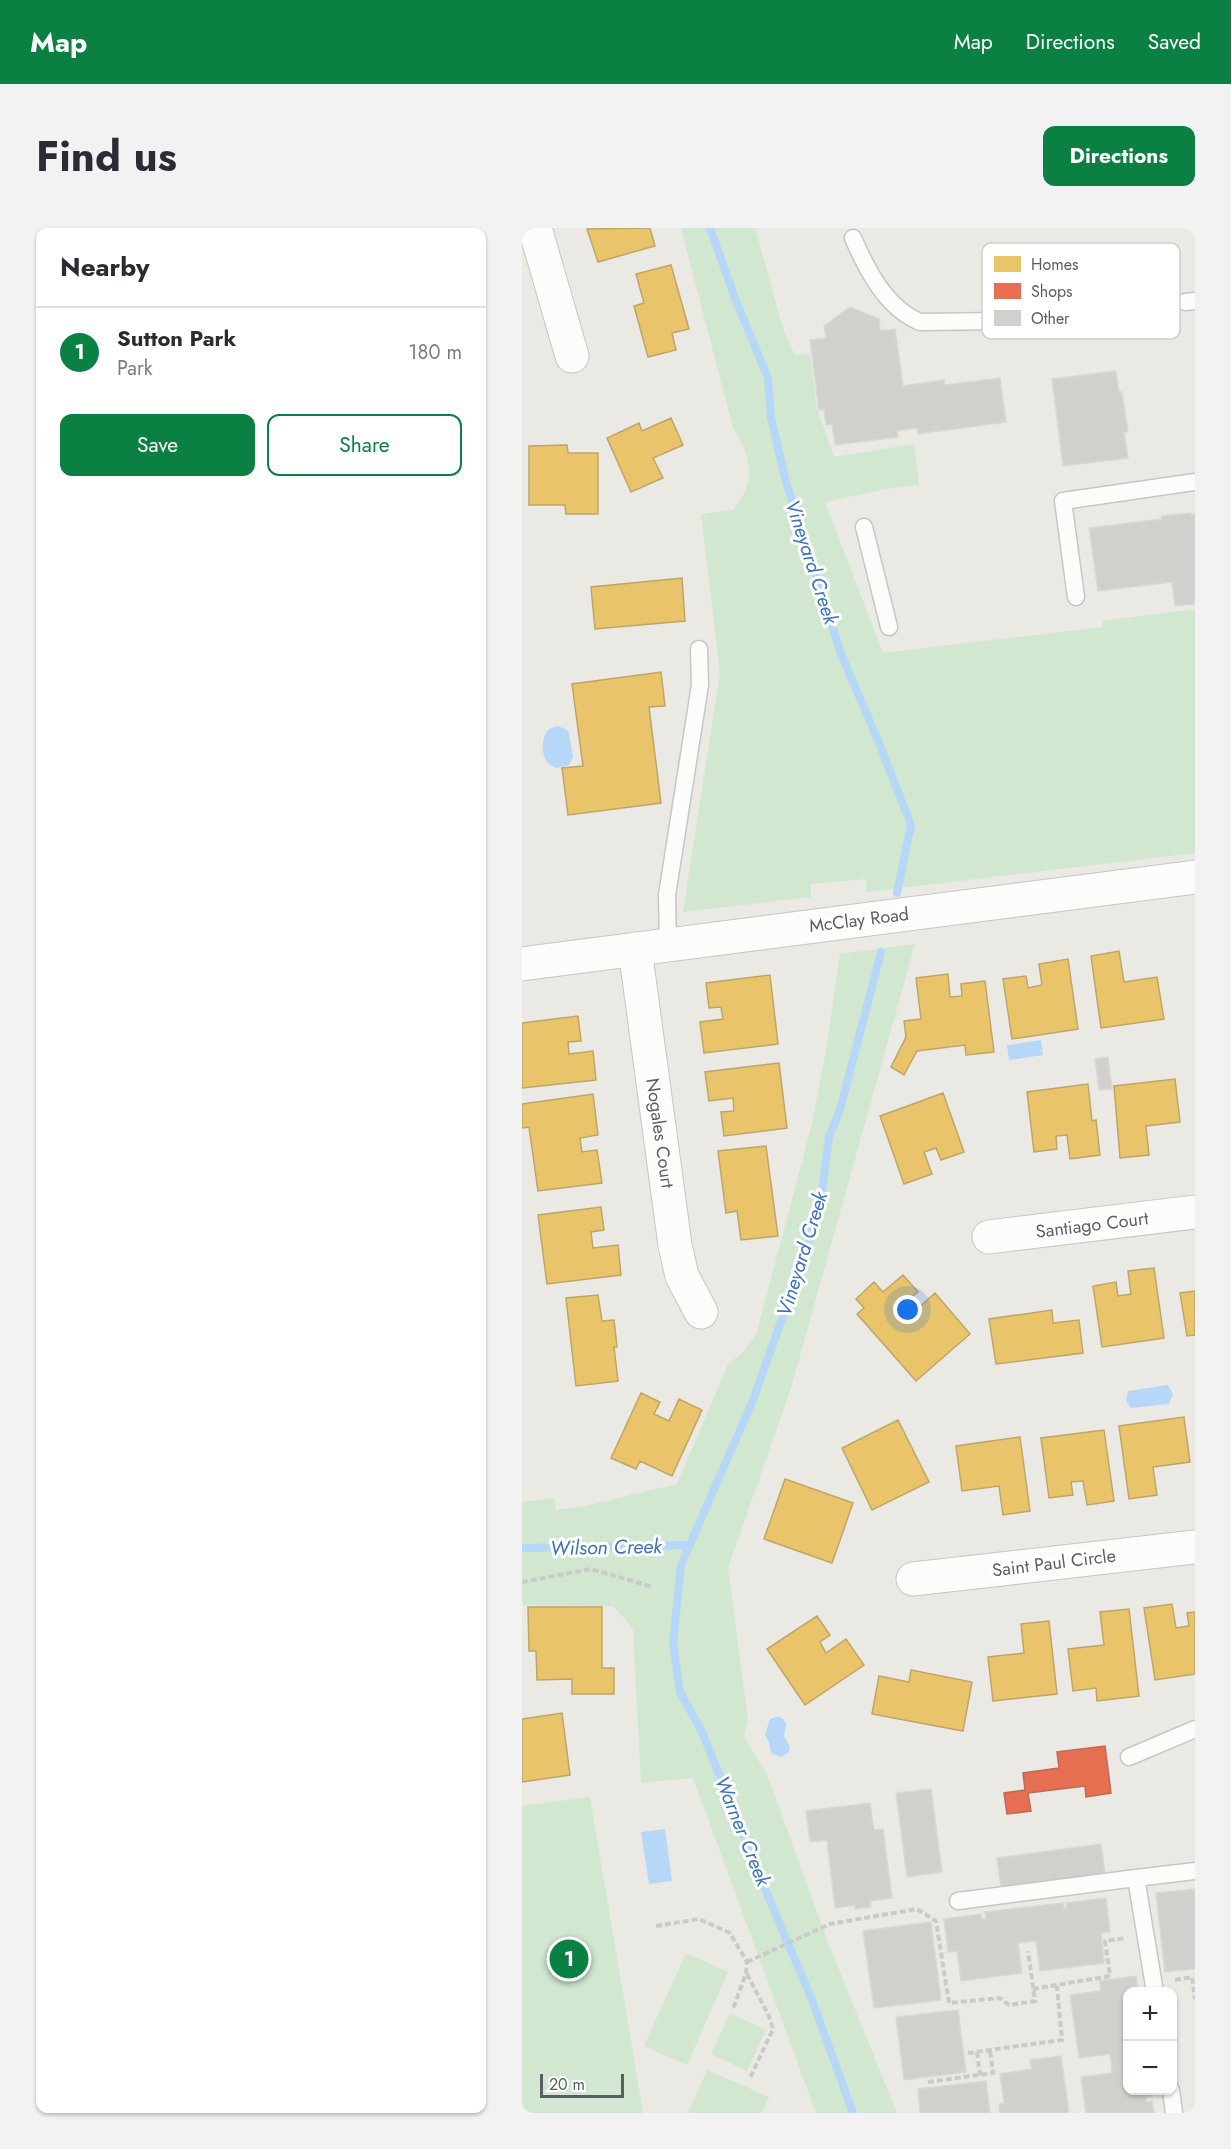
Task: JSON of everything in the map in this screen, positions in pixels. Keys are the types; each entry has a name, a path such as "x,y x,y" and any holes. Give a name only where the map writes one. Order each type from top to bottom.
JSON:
{"street":[{"path":"535,228 572,356"},
{"name":"McClay Road","path":"522,964 1195,877"},
{"name":"Nogales Court","path":"635,949 675,1245 682,1276 701,1312"},
{"name":"Santiago Court","path":"989,1237 1195,1212"},
{"name":"Saint Paul Circle","path":"913,1579 1195,1547"}],"lane":[{"path":"854,238 864,262 877,283 907,317 920,322 982,321"},
{"path":"1076,597 1063,501 1195,482"},
{"path":"864,527 889,627"},
{"path":"668,945 667,895 700,685 699,649"},
{"path":"1129,1757 1195,1729"},
{"path":"958,1901 1195,1871"},
{"path":"1136,1878 1154,1987"},
{"path":"1172,2095 1174,2113"}],"path":[{"path":"522,1582 591,1569 653,1587"},
{"path":"747,1962 830,1924 917,1909 936,1921 949,2003 1000,1998 1010,2005 1035,2001 1028,1951"},
{"path":"656,1926 699,1919 730,1933 747,1962 746,1973 733,2009"},
{"path":"1034,1989 1110,1976 1105,1941 1145,1936"},
{"path":"746,1973 770,2016 773,2029 750,2078"},
{"path":"1154,1987 1194,1976 1195,1999"},
{"path":"968,2053 1062,2040 1057,1986"},
{"path":"928,2082 993,2073 990,2050"},
{"path":"977,2052 980,2075"}],"green space":[{"path":"681,228 755,228 784,332 795,355 810,354 817,409 834,457 914,444 919,485 886,489 825,502 883,653 1103,627 1103,621 1195,609 1195,853 867,892 866,879 811,884 811,897 683,912 720,673 701,514 733,510 746,489 749,469 748,459 733,428"},
{"path":"915,944 791,1388 728,1568 748,1719 744,1736 768,1777 827,1940 897,2113 816,2113 693,1778 641,1783 633,1628 613,1606 522,1605 522,1502 554,1498 556,1510 585,1506 677,1484 728,1364 741,1354 756,1335 811,1128 826,1052 840,954"},
{"path":"590,1797 643,2113 522,2113 522,1806"},
{"path":"686,1953 728,1972 687,2065 644,2046"},
{"path":"730,2013 766,2030 747,2071 711,2054"},
{"path":"707,2070 769,2097 762,2113 688,2113"}],"water":[{"path":"558,726 569,733 573,757 569,765 557,768 544,757 543,745 549,729"},
{"path":"1041,1040 1043,1055 1009,1060 1007,1045"},
{"path":"1168,1385 1173,1394 1169,1404 1131,1408 1126,1401 1128,1391"},
{"path":"781,1717 786,1723 784,1736 790,1747 789,1752 781,1757 771,1753 765,1735 770,1719"},
{"path":"665,1829 672,1881 649,1884 641,1832"}],"building: Homes":[{"path":"650,228 655,246 598,262 587,229"},
{"path":"671,265 689,329 672,333 676,350 648,357 634,306 644,303 636,274"},
{"path":"671,418 683,445 653,458 663,478 631,492 607,438 639,423 642,431"},
{"path":"567,445 568,453 598,453 598,514 566,514 565,505 529,505 529,446"},
{"path":"682,578 685,621 595,629 591,587"},
{"path":"661,672 665,706 649,707 661,803 568,815 562,768 583,766 572,684"},
{"path":"1119,951 1124,982 1157,977 1164,1019 1101,1028 1091,956"},
{"path":"1068,959 1078,1029 1012,1039 1003,979 1026,976 1028,988 1042,985 1039,964"},
{"path":"948,974 950,997 962,996 961,984 985,981 994,1052 966,1055 965,1045 917,1051 904,1075 891,1067 906,1037 904,1021 921,1019 916,978"},
{"path":"770,975 778,1044 704,1053 700,1022 723,1019 721,1007 709,1008 706,983"},
{"path":"578,1016 581,1041 568,1042 569,1054 593,1051 596,1080 522,1088 522,1023"},
{"path":"779,1063 787,1128 724,1136 721,1112 734,1111 733,1098 709,1101 705,1072"},
{"path":"1175,1079 1180,1122 1146,1126 1149,1155 1120,1158 1114,1086"},
{"path":"1088,1084 1092,1121 1096,1120 1100,1155 1070,1159 1067,1135 1056,1136 1057,1149 1034,1152 1027,1092"},
{"path":"943,1093 964,1152 941,1160 936,1148 924,1152 932,1174 904,1184 880,1116"},
{"path":"593,1094 598,1135 580,1138 582,1152 597,1150 602,1183 538,1191 529,1127 522,1128 522,1104"},
{"path":"766,1146 778,1236 741,1240 737,1211 726,1213 718,1151"},
{"path":"601,1207 604,1230 591,1232 593,1248 618,1245 621,1275 547,1284 538,1215"},
{"path":"1154,1268 1164,1338 1102,1347 1093,1286 1116,1282 1118,1296 1131,1294 1128,1271"},
{"path":"903,1275 918,1292 909,1299 917,1309 935,1293 970,1334 916,1381 857,1314 864,1308 856,1299 874,1282 883,1292"},
{"path":"1195,1291 1195,1335 1187,1336 1180,1293"},
{"path":"598,1295 602,1321 614,1320 618,1381 576,1386 566,1298"},
{"path":"1052,1310 1053,1323 1079,1320 1083,1353 996,1364 989,1319"},
{"path":"641,1393 660,1402 654,1414 669,1421 679,1399 702,1410 672,1476 640,1461 636,1469 611,1458"},
{"path":"1184,1417 1190,1462 1153,1467 1157,1495 1129,1499 1119,1426"},
{"path":"898,1420 929,1482 872,1510 842,1448"},
{"path":"1104,1430 1114,1501 1087,1505 1083,1481 1071,1482 1073,1495 1049,1498 1041,1438"},
{"path":"1020,1437 1030,1511 1003,1515 999,1486 962,1491 956,1446"},
{"path":"785,1479 853,1503 832,1563 764,1539"},
{"path":"1172,1604 1176,1628 1189,1626 1187,1613 1195,1612 1195,1674 1155,1680 1144,1608"},
{"path":"528,1607 602,1607 602,1668 614,1668 614,1694 572,1694 572,1679 537,1680 536,1651 529,1651"},
{"path":"1129,1609 1139,1696 1097,1701 1096,1688 1073,1691 1068,1649 1104,1645 1100,1612"},
{"path":"817,1616 830,1635 820,1642 826,1653 846,1639 864,1665 805,1705 767,1649"},
{"path":"1049,1621 1057,1694 993,1701 988,1657 1024,1653 1021,1624"},
{"path":"911,1670 972,1682 963,1731 872,1714 879,1676 909,1682"},
{"path":"562,1713 570,1775 522,1782 522,1719"}],"building: Shops":[{"path":"1105,1746 1111,1793 1086,1797 1085,1786 1028,1793 1031,1811 1007,1814 1004,1793 1025,1790 1023,1773 1059,1768 1057,1752"}],"building: Other":[{"path":"850,307 879,319 880,331 895,329 903,386 944,380 944,385 1000,378 1006,422 918,434 917,428 897,431 898,437 835,445 832,424 826,425 824,409 819,410 810,340 826,338 824,326"},
{"path":"1116,371 1119,392 1122,392 1128,432 1124,432 1128,458 1063,466 1052,379"},
{"path":"1191,513 1191,515 1195,514 1195,604 1175,606 1172,582 1098,591 1089,528"},
{"path":"1108,1057 1112,1089 1099,1090 1095,1059"},
{"path":"931,1789 942,1872 907,1877 896,1793"},
{"path":"870,1803 874,1830 883,1829 892,1898 870,1901 871,1907 855,1909 855,1905 835,1908 827,1840 810,1842 806,1811"},
{"path":"1101,1844 1105,1873 1001,1888 997,1858"},
{"path":"1195,1889 1195,1969 1165,1972 1156,1893"},
{"path":"1106,1898 1110,1932 1101,1933 1104,1963 1040,1971 1036,1941 1018,1943 1022,1973 961,1981 957,1951 948,1952 944,1919 981,1914 982,1919 986,1919 985,1912 1063,1903 1064,1909 1067,1908 1066,1903"},
{"path":"931,1922 941,2000 874,2008 863,1931"},
{"path":"1136,1976 1137,1987 1123,1987 1123,2095 1152,2095 1146,2097 1146,2102 1152,2101 1154,2113 1086,2113 1081,2077 1112,2073 1110,2054 1079,2058 1070,1995 1101,1991 1099,1981"},
{"path":"958,2010 966,2072 904,2080 896,2017"},
{"path":"1061,2056 1069,2113 1000,2113 999,2104 1004,2103 1000,2074 1032,2069 1030,2060"},
{"path":"986,2081 990,2113 920,2113 918,2089"}],"waterway":[{"name":"Vineyard Creek","path":"710,228 736,301 768,378 771,418 786,482 841,654 911,825 897,893"},
{"name":"Vineyard Creek","path":"853,2113 812,2000 702,1732 680,1692 673,1643 681,1565 753,1400 807,1249 822,1192 829,1137 840,1110 881,952"},
{"name":"Wilson Creek","path":"522,1548 689,1545"}],"place":[{"name":"Sutton Park","path":"569,1959"}],"water label":[{"name":"Warner Creek","path":"743,1831"}]}
